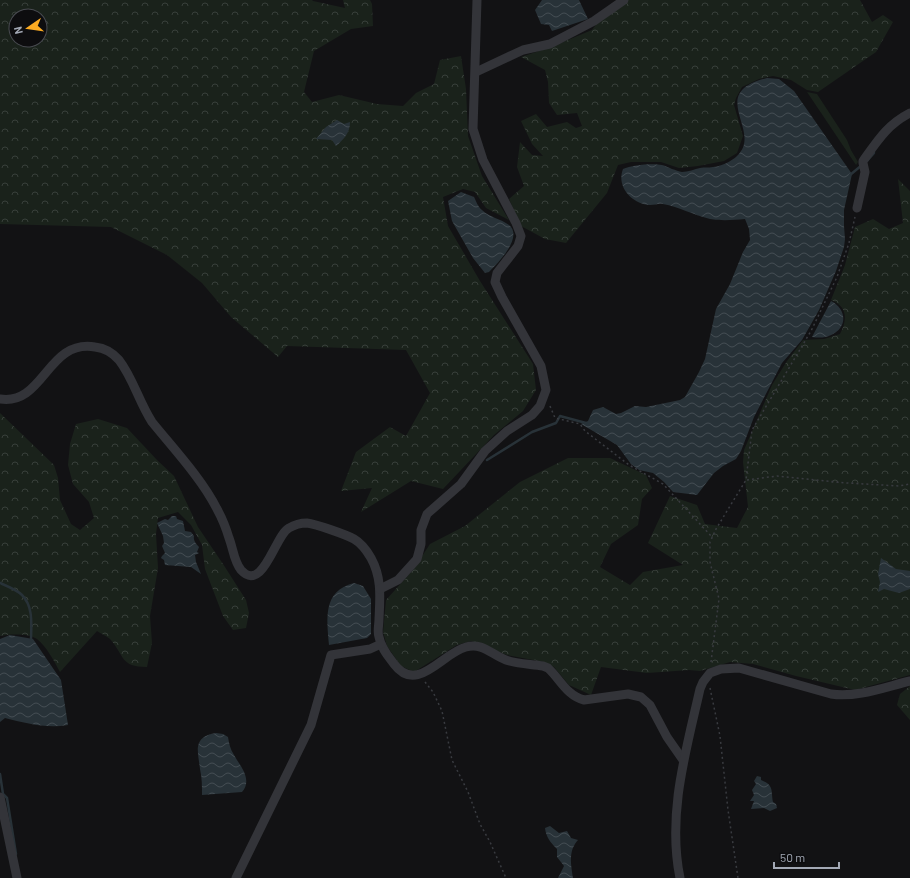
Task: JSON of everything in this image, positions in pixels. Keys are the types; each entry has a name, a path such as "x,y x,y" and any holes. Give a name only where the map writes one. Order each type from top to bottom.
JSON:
{"street":[{"path":"380,589 398,580 417,559 421,544 421,530 427,514 461,484 485,451 506,432 532,415 540,406 546,390 541,366 495,282 497,273 518,246 521,236 516,223 483,160 473,128 476,72 477,0"},
{"path":"476,72 523,50 550,44 594,22 624,0"},
{"path":"857,208 866,172 863,166 885,131 900,118 910,113"},
{"path":"0,399 10,400 29,391 38,383 62,355 69,350 79,346 89,346 111,352 125,369 152,422 203,486 217,509 241,570 247,574 253,575 260,573 281,535 288,528 297,524 306,523 315,525 354,539 362,546 374,564 380,589 378,636 381,644 401,672 411,676 419,675 459,649 474,645 480,646 505,660 548,668 572,695 577,698 584,700 628,694 641,697 650,705 667,737 683,760"},
{"path":"236,878 311,725 332,655 370,649 381,644"},
{"path":"680,878 677,861 676,824 683,760 700,689 707,676 715,670 729,668 747,669 840,695 857,693 910,681"},
{"path":"0,797 17,878"},
{"path":"0,847 10,845"}],"path":[{"path":"711,665 718,599 710,562 710,542 746,480 752,430 811,332 834,284 849,243 857,208"},
{"path":"546,390 555,418 580,424 585,432 629,465 663,484 712,537"},
{"path":"746,480 777,476 847,483 899,486 910,484"},
{"path":"419,675 433,692 442,711 452,760 468,792 480,824 490,842 506,878"},
{"path":"710,689 720,736 728,810 738,878"}],"green space":[{"path":"0,0 312,0 345,8 343,0 370,0 372,4 373,26 351,29 314,51 304,92 312,102 339,95 377,104 403,106 416,93 434,84 440,60 461,56 466,89 468,136 482,176 509,220 486,208 475,192 463,189 443,197 448,226 480,281 533,364 536,390 523,411 494,435 443,489 411,481 361,512 372,488 341,491 356,452 390,427 406,436 430,393 406,350 287,346 278,357 231,317 202,283 167,255 111,227 0,224"},
{"path":"617,0 860,0 872,22 883,15 893,22 876,52 818,92 807,90 791,80 773,76 759,79 742,87 734,105 743,136 737,153 724,161 679,168 661,162 631,162 618,165 607,193 566,243 545,239 521,226 509,199 524,186 517,167 520,142 532,155 543,156 532,144 521,121 536,114 547,127 567,122 576,128 582,126 577,113 557,115 549,103 548,82 545,70 521,57 551,47 592,30 611,4"},
{"path":"807,92 817,94 847,140 858,162 856,165"},
{"path":"898,179 910,191 910,675 855,690 753,664 730,662 700,671 689,670 647,673 601,667 591,695 569,685 554,667 544,662 507,655 471,641 457,645 414,672 401,666 387,646 383,632 386,600 413,570 430,544 465,526 520,482 568,458 610,458 646,475 652,488 642,499 638,525 611,544 600,567 630,585 643,572 683,565 648,543 670,496 697,505 705,524 737,528 748,507 743,462 744,450 772,385 787,361 803,340 824,339 840,334 845,318 843,309 831,300 845,265 855,227 873,219 889,229 903,223"},
{"path":"0,413 54,465 58,478 60,500 71,524 80,530 94,518 89,502 73,484 68,465 70,444 76,424 98,419 127,428 174,476 198,527 246,600 249,613 246,628 233,630 223,616 205,569 202,545 191,525 178,512 158,518 156,534 158,568 150,616 152,643 147,667 127,663 110,639 97,631 60,672 47,650 37,639 29,636 14,634 0,636"},
{"path":"910,686 910,720 897,705 900,694"}],"water":[{"path":"542,0 579,0 588,19 552,31 549,25 541,24 535,10"},
{"path":"767,78 779,79 794,91 852,174 844,210 844,247 836,271 819,310 802,340 782,363 754,417 741,451 736,459 714,473 697,495 673,492 653,473 639,470 631,464 617,445 581,424 588,421 593,410 603,407 616,414 635,406 646,407 680,400 685,397 705,359 716,309 730,284 743,252 750,240 749,229 745,219 710,219 669,205 643,204 632,198 627,193 621,176 623,169 637,165 658,164 684,172 700,168 719,166 732,160 737,156 743,146 744,135 737,103 740,93 749,85"},
{"path":"337,120 344,124 350,122 350,126 348,133 336,146 332,140 316,139 326,127"},
{"path":"461,192 474,197 478,206 482,210 506,223 513,230 513,236 508,250 489,272 485,273 473,258 452,221 448,201"},
{"path":"831,301 836,304 843,313 843,323 837,332 831,335 820,338 812,337"},
{"path":"172,516 176,516 177,519 183,521 185,531 191,532 194,536 195,542 199,547 197,552 199,553 195,555 201,574 191,567 165,565 164,560 161,558 165,553 162,546 164,543 163,536 157,523 165,519 168,520"},
{"path":"881,558 896,569 910,571 910,589 899,593 884,589 878,592 880,582 878,574"},
{"path":"354,583 363,586 371,599 371,634 367,638 329,645 328,616 332,599 336,592"},
{"path":"10,635 33,639 61,680 68,725 44,726 5,718 0,722 0,639"},
{"path":"216,733 223,734 228,737 229,744 246,777 245,787 242,792 202,795 202,779 198,756 198,746 203,738"},
{"path":"757,776 761,777 761,780 770,786 773,802 776,804 777,808 770,811 764,808 751,809 754,801 750,801 754,795 752,790 756,784 754,781"},
{"path":"550,826 559,833 567,831 571,838 578,840 571,853 573,878 558,878 564,866 557,857 557,849 547,837 545,828"}],"waterway":[{"path":"867,161 874,153"},
{"path":"850,175 862,165"},
{"path":"487,460 532,432 556,423 560,416 586,423"},
{"path":"0,583 17,591 26,600 31,617 31,641"},
{"path":"0,774 3,794 7,798 16,854"}]}
